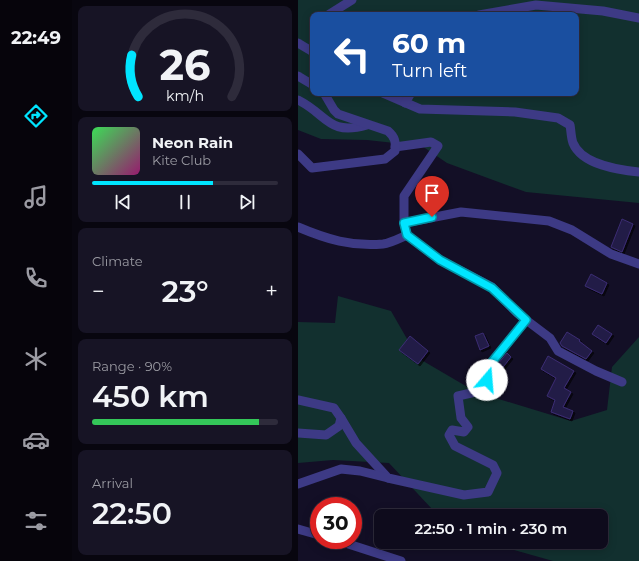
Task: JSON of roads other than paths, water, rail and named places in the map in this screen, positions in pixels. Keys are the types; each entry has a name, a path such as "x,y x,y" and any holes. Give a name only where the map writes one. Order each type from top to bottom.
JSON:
{"street":[{"path":"333,12 352,0"},
{"path":"496,12 536,5 603,11 639,18"},
{"path":"298,43 310,50"},
{"path":"298,76 310,83"},
{"path":"298,154 312,168 385,159 392,154 396,147 394,138 388,131 367,125 336,112 326,96"},
{"path":"391,96 420,109 515,112 558,118 570,125 573,144 587,160 622,170 639,172"},
{"path":"405,103 408,96"},
{"path":"298,100 335,126 352,129 367,125"},
{"path":"396,147 431,142 438,146 404,196 404,223 407,235 440,260 492,288 526,320 550,338 558,351 596,371 622,382"},
{"path":"404,223 461,212 549,221 572,230 612,254 639,264"},
{"path":"298,227 326,238 350,244 385,244 407,235"},
{"path":"298,484 341,469 360,470 388,478 464,495 488,492 498,473 493,465 455,446 449,435 452,430 464,432 468,427 461,418 458,396 480,391 487,380 492,362 526,320"},
{"path":"298,400 334,408 356,442 388,478"},
{"path":"298,433 326,434 339,426 341,418"},
{"path":"298,529 310,532"},
{"path":"362,548 401,561"}]}
